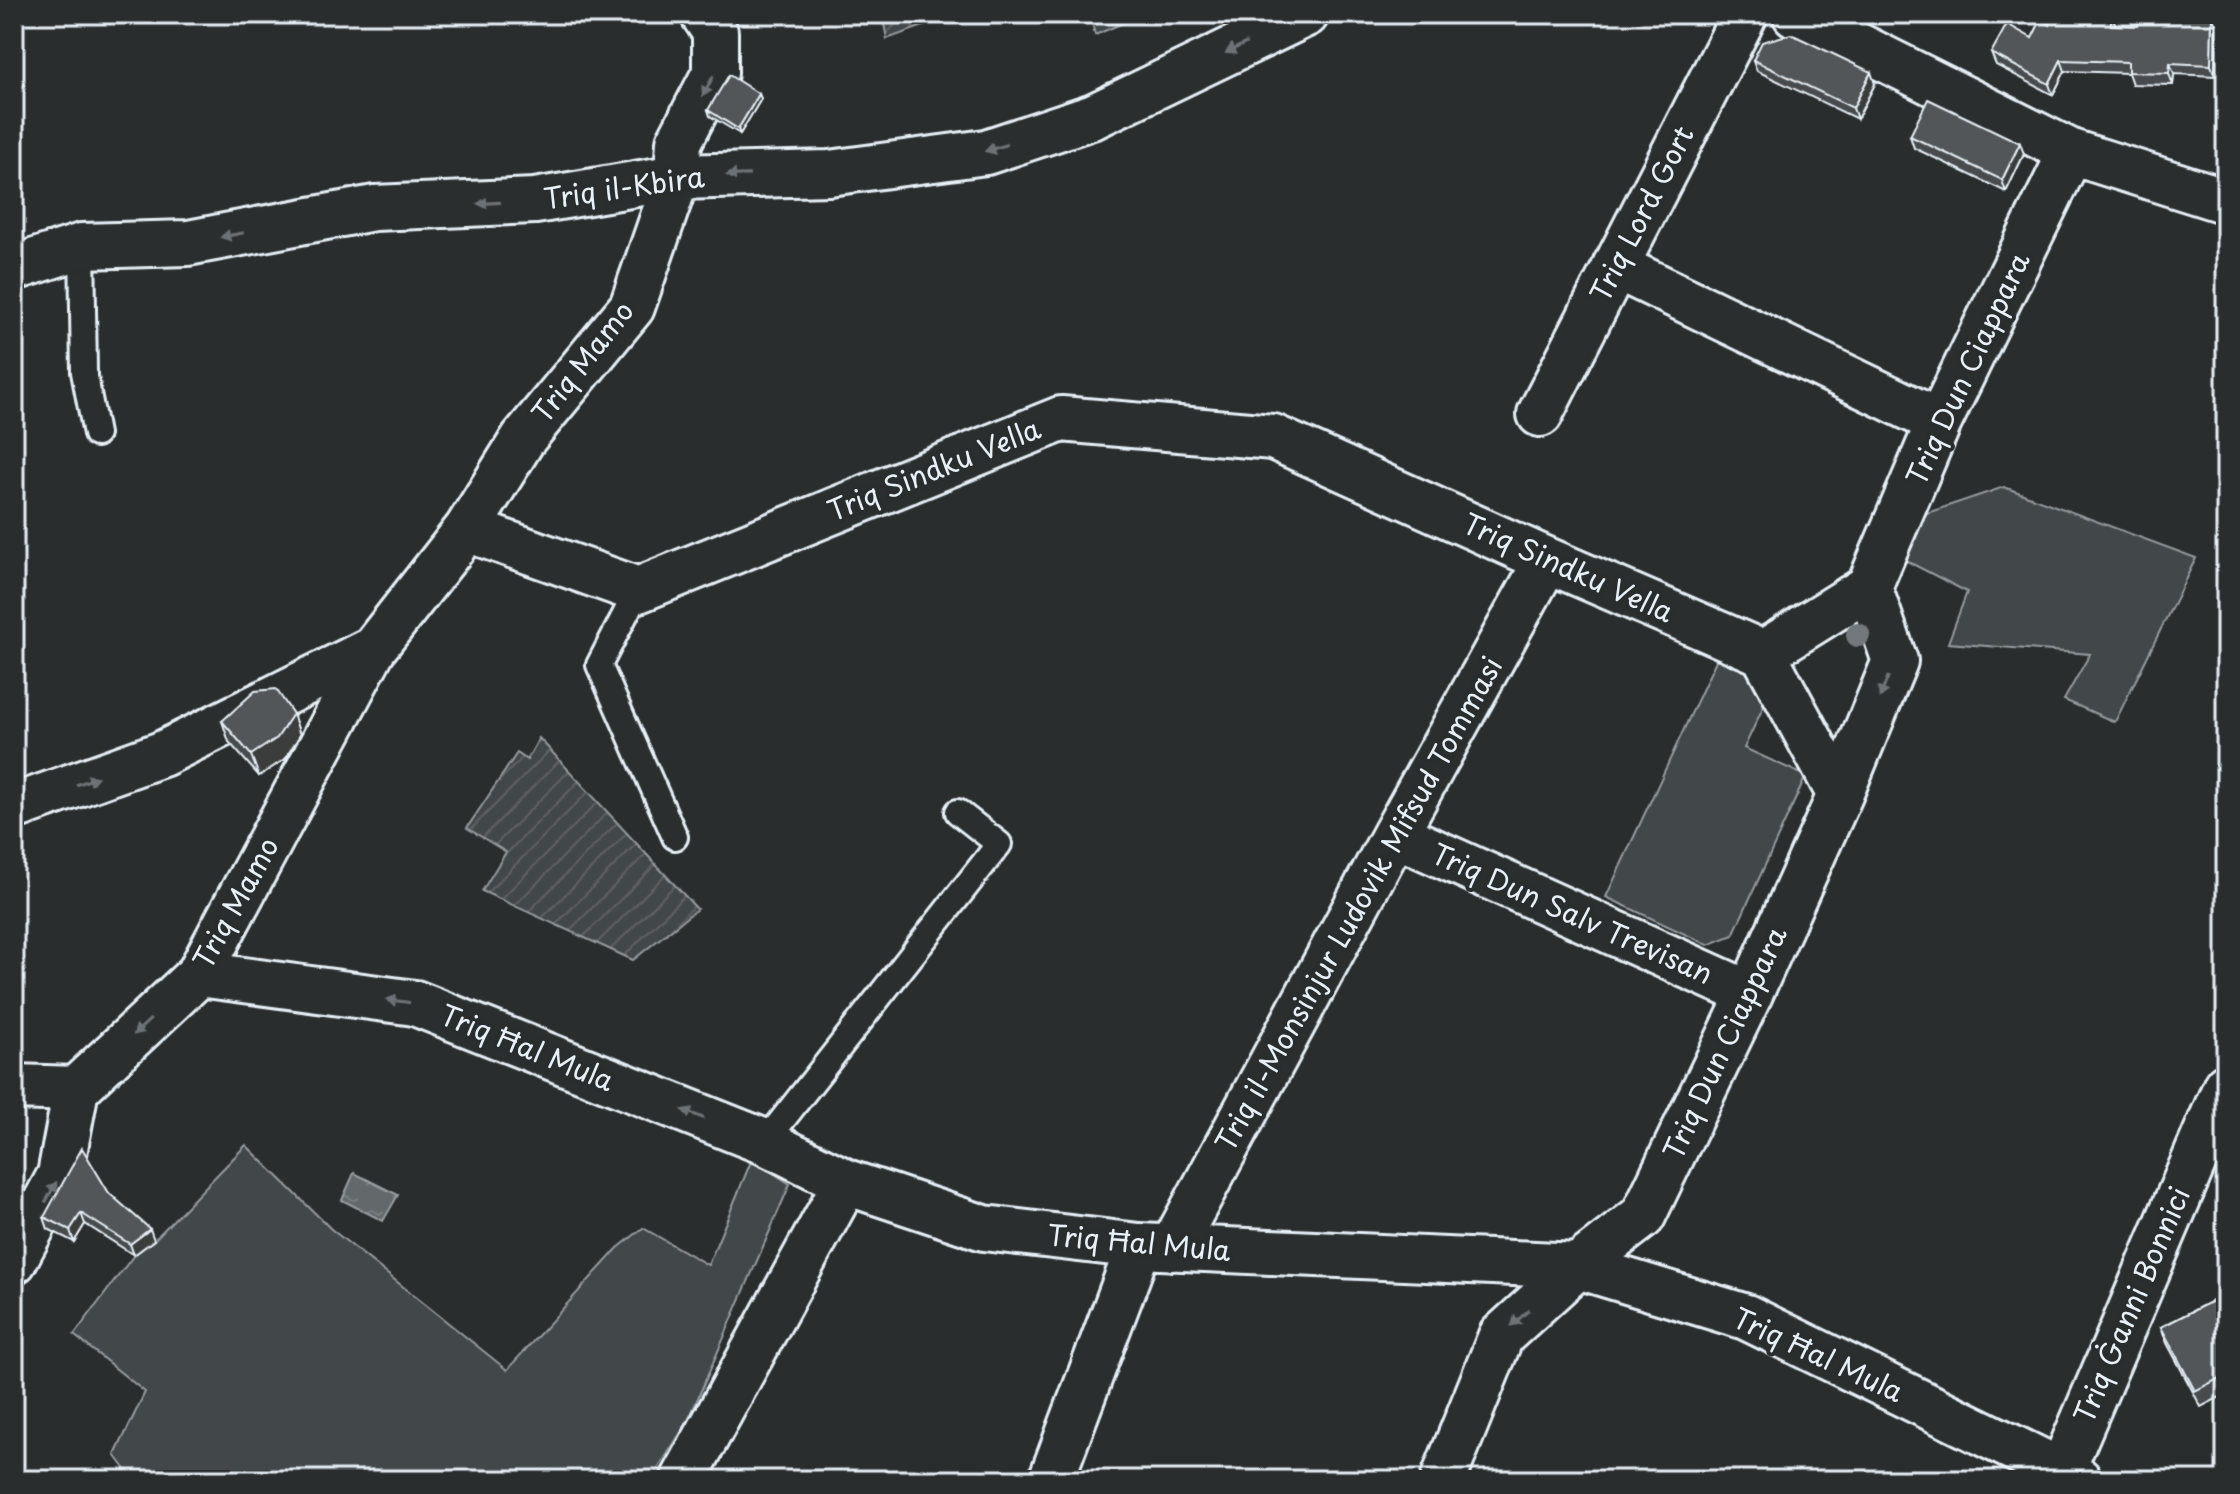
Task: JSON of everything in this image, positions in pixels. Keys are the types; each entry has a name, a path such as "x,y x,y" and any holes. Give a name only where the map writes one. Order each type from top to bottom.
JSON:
{"street":[{"name":"Triq Mamo","path":"76,1089 199,974 373,649 467,529 523,439 632,307 677,177 679,142 715,73 715,32 703,14"},
{"name":"Triq il-Kbira","path":"14,268 82,246 188,243 374,208 535,201 677,177 829,173 986,152 1094,116 1306,14"},
{"name":"Triq Lord Gort","path":"1540,414 1745,14"},
{"path":"1795,14 2071,152 2226,201"},
{"name":"Triq Dun Ciappara","path":"1443,1480 1501,1336 1578,1266 1643,1216 1750,994 1840,795 1895,661 1869,587 1939,422 2071,152"},
{"path":"1615,266 1939,422"},
{"name":"Triq Sindku Vella","path":"638,590 1061,419 1273,437 1763,653"},
{"path":"467,529 638,590"},
{"name":"Triq il-Monsinjur Ludovik Mifsud Tommasi","path":"1051,1480 1156,1247 1395,834 1547,560"},
{"path":"1840,795 1763,653 1869,587"},
{"name":"Triq Mamo","path":"14,807 162,754 373,649"},
{"name":"Triq Dun Salv Trevisan","path":"1395,834 1750,994"},
{"name":"Triq Ħal Mula","path":"199,974 415,1003 765,1142 846,1182 984,1228 1156,1247 1578,1266 1746,1317 2066,1477"},
{"name":"Triq Ġanni Bonnici","path":"2066,1477 2226,1086"},
{"path":"14,1087 76,1089 60,1175 14,1261"},
{"path":"683,1480 846,1182"}],"lane":[{"path":"82,246 84,372 96,434"},
{"path":"638,590 599,665 675,837"},
{"path":"765,1142 999,844 958,812"}],"shaded area":[{"path":"882,14 957,14 887,39"},
{"path":"1090,14 1144,14 1095,35"},
{"path":"2004,487 2196,558 2115,722 2064,700 2090,654 1948,643 1967,592 1901,558 1921,515"},
{"path":"1717,658 1755,671 1767,699 1744,748 1806,776 1733,935 1708,945 1606,897"},
{"path":"539,738 697,909 633,960 482,891 506,852 467,828 517,753 527,760"},
{"path":"246,1145 331,1229 507,1370 618,1248 643,1228 708,1265 752,1159 790,1184 688,1421 651,1480 134,1480 115,1455 145,1392 74,1335 134,1255 154,1240"}],"water":[{"path":"354,1173 398,1195 383,1221 342,1200"}],"building":[{"path":"2051,14 2111,14 2111,25 2138,26 2139,14 2212,15 2211,65 2170,63 2169,73 2128,72 2128,62 2061,60 2049,84 1991,53 2007,24 2032,38 2041,20 2050,25"},
{"path":"1791,34 1871,72 1853,108 1753,60 1762,42"},
{"path":"729,75 759,94 738,129 708,110"},
{"path":"1928,99 2020,143 2002,180 1910,136"},
{"path":"276,689 293,714 277,738 251,755 222,721 255,691"},
{"path":"82,1148 109,1193 150,1229 130,1244 81,1213 70,1230 44,1217"},
{"path":"2226,1294 2226,1375 2195,1391 2161,1327"}]}
